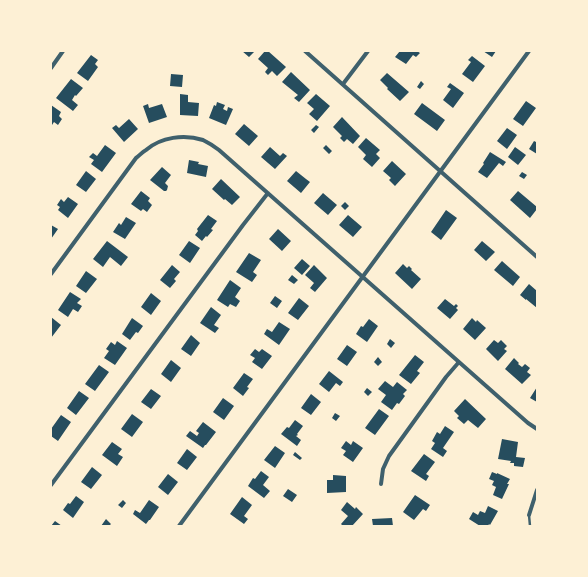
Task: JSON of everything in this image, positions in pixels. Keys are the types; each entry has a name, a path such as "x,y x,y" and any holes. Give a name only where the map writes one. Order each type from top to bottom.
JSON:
{"street":[{"path":"51,68 63,51"},
{"path":"305,51 536,256"},
{"path":"343,84 368,51"},
{"path":"179,526 529,51"},
{"path":"51,274 136,158 146,149 158,142 173,138 188,137 201,140 210,143 220,150 528,423 537,429"},
{"path":"51,485 268,193"},
{"path":"381,484 383,469 389,456 446,377 459,362"},
{"path":"529,515 537,490"}],"lane":[{"path":"529,515 530,526"}],"building":[{"path":"242,51 255,51 249,57"},
{"path":"265,51 268,51 286,67 277,76 272,71 268,75 265,72 268,68 258,59"},
{"path":"400,51 417,51 420,53 416,57 413,55 406,64 395,57"},
{"path":"483,51 496,51 492,57"},
{"path":"91,55 98,60 95,64 98,67 88,81 77,73"},
{"path":"472,56 485,66 473,82 462,74 471,62 468,60"},
{"path":"291,72 310,90 299,102 294,98 298,95 282,82"},
{"path":"387,73 409,92 400,101 380,80"},
{"path":"171,74 183,75 182,87 170,86"},
{"path":"71,79 83,88 72,100 78,105 73,111 56,98"},
{"path":"421,81 424,84 420,89 417,87"},
{"path":"450,83 464,93 453,108 443,100 451,89 447,87"},
{"path":"180,94 188,95 188,102 199,103 198,116 180,115"},
{"path":"316,94 330,106 317,121 309,114 314,109 307,103"},
{"path":"526,101 536,108 523,126 513,119"},
{"path":"217,102 225,105 223,109 227,111 228,107 233,109 226,125 209,118 214,105 216,106"},
{"path":"422,103 445,120 437,131 414,114"},
{"path":"148,104 149,108 162,104 167,117 149,123 143,106"},
{"path":"51,105 61,112 59,116 62,119 58,125 54,122 52,125 51,124"},
{"path":"342,117 360,136 353,144 347,139 344,142 340,138 342,136 333,127"},
{"path":"129,119 138,129 124,142 112,128 116,125 119,128"},
{"path":"244,124 258,136 249,146 235,134"},
{"path":"316,125 319,127 314,133 311,130"},
{"path":"507,128 517,135 507,149 497,141"},
{"path":"366,138 380,150 376,154 380,158 372,167 363,159 366,155 358,147"},
{"path":"534,141 537,141 537,154 529,149"},
{"path":"105,145 116,153 102,172 91,164 94,160 89,157 93,153 97,156"},
{"path":"326,145 332,151 329,154 323,148"},
{"path":"270,147 280,156 283,153 287,156 275,169 261,157"},
{"path":"515,147 526,155 518,165 508,157"},
{"path":"490,152 506,162 503,166 499,163 487,178 478,172"},
{"path":"189,160 208,166 206,177 187,173"},
{"path":"392,161 406,174 395,186 389,180 391,178 383,171"},
{"path":"162,167 171,175 165,183 168,186 166,191 150,180"},
{"path":"86,171 96,179 86,192 76,185"},
{"path":"296,171 310,182 301,193 287,181"},
{"path":"522,172 527,175 524,179 519,176"},
{"path":"221,179 240,197 232,205 212,189"},
{"path":"141,191 150,198 148,201 152,205 147,212 143,209 141,211 131,204"},
{"path":"518,191 537,207 530,218 510,200"},
{"path":"323,193 337,205 328,215 314,203"},
{"path":"68,197 78,204 68,218 58,210 60,207 57,205 61,199 64,202"},
{"path":"345,202 349,206 345,210 341,206"},
{"path":"446,210 457,218 441,240 431,232"},
{"path":"208,215 217,221 211,229 213,230 202,241 195,235 198,231 197,229"},
{"path":"348,215 362,227 353,237 339,225"},
{"path":"126,217 136,223 125,239 113,232 119,223 121,225"},
{"path":"51,225 58,229 51,239"},
{"path":"278,229 291,241 282,251 269,239"},
{"path":"107,241 128,257 121,266 110,257 103,267 93,259"},
{"path":"189,241 200,248 190,263 179,255"},
{"path":"482,241 495,252 486,261 474,250"},
{"path":"249,253 261,260 253,272 257,275 252,282 236,272"},
{"path":"302,259 310,266 302,275 294,268"},
{"path":"502,261 520,277 513,286 494,270"},
{"path":"403,264 407,268 409,266 412,269 411,270 421,279 412,289 395,273"},
{"path":"172,265 180,272 174,279 176,281 170,288 160,280"},
{"path":"314,265 327,278 315,292 310,288 314,283 305,275"},
{"path":"86,271 97,279 86,293 76,286"},
{"path":"292,275 298,280 294,284 288,280"},
{"path":"230,280 241,288 235,297 240,301 236,307 230,304 228,307 217,300"},
{"path":"529,284 537,291 537,308 520,295"},
{"path":"70,292 81,299 77,303 82,306 78,312 73,309 68,317 58,310"},
{"path":"151,293 161,301 151,315 141,307"},
{"path":"275,296 282,301 277,308 270,303"},
{"path":"299,298 309,306 298,320 288,313"},
{"path":"445,299 454,306 456,304 458,306 456,308 458,310 450,319 437,308"},
{"path":"211,307 221,315 214,325 219,328 215,333 200,323"},
{"path":"51,317 61,325 51,338"},
{"path":"132,318 143,326 130,340 122,334"},
{"path":"472,318 476,322 477,320 486,328 475,340 463,329"},
{"path":"369,319 378,326 367,342 356,334 361,326 363,327"},
{"path":"279,322 290,329 279,345 264,334 267,329 272,332"},
{"path":"191,335 200,343 191,356 181,349"},
{"path":"390,339 395,343 391,348 387,344"},
{"path":"494,340 498,343 501,340 507,346 504,349 507,351 498,361 486,349"},
{"path":"117,341 127,348 115,365 104,358 109,351 106,349 111,342 115,345"},
{"path":"347,345 357,352 347,366 337,359"},
{"path":"255,349 259,352 262,349 272,356 262,369 252,362 255,358 250,355"},
{"path":"415,355 424,362 417,371 420,373 411,384 399,375"},
{"path":"378,357 382,362 378,366 374,362"},
{"path":"514,358 522,367 525,364 530,368 527,372 531,375 522,384 505,369"},
{"path":"171,360 181,368 171,382 161,374"},
{"path":"99,365 109,372 95,391 85,384"},
{"path":"329,371 343,382 340,386 336,383 329,392 319,384"},
{"path":"244,373 253,379 243,396 233,388"},
{"path":"385,381 393,387 397,382 407,390 403,394 405,396 399,404 397,403 392,410 381,402 386,395 378,389"},
{"path":"537,387 537,402 530,398"},
{"path":"367,388 372,392 368,396 364,392"},
{"path":"151,389 161,396 151,409 141,402"},
{"path":"79,391 89,398 76,415 67,408"},
{"path":"311,394 321,402 311,415 301,408"},
{"path":"223,398 234,406 224,420 213,412"},
{"path":"465,399 486,419 478,428 468,420 464,424 457,418 459,416 454,411"},
{"path":"379,409 389,416 375,435 365,428"},
{"path":"335,413 340,416 336,421 332,418"},
{"path":"132,414 143,422 132,437 121,429"},
{"path":"61,415 71,422 58,441 51,436 51,429"},
{"path":"295,420 303,426 296,436 301,440 297,446 281,434 287,427 289,428"},
{"path":"203,422 216,432 203,448 186,436 190,431 197,436 199,433 196,431"},
{"path":"445,426 454,432 443,448 447,451 443,457 431,449 435,443 432,441 437,432 440,434"},
{"path":"502,439 518,442 516,457 525,458 523,467 514,466 514,463 510,463 511,461 498,459"},
{"path":"346,441 351,445 353,441 363,448 353,462 343,455 346,451 341,448"},
{"path":"112,442 122,449 118,454 123,457 117,466 102,455"},
{"path":"275,446 285,453 275,468 264,460"},
{"path":"187,449 197,457 187,470 177,463"},
{"path":"295,452 302,458 300,460 293,455"},
{"path":"424,454 435,462 426,474 429,476 426,481 411,471"},
{"path":"92,467 102,475 91,489 81,482"},
{"path":"261,471 269,477 263,485 270,491 264,498 248,486 253,478 255,479"},
{"path":"492,472 510,479 502,499 493,495 496,487 492,485 494,481 489,479"},
{"path":"168,474 178,482 168,495 158,487"},
{"path":"333,475 346,476 346,492 327,493 327,480 333,480"},
{"path":"288,489 297,495 292,502 283,496"},
{"path":"415,495 430,505 426,511 423,509 414,520 403,512"},
{"path":"76,496 84,502 73,518 63,510"},
{"path":"242,497 252,505 244,516 248,519 244,524 230,514"},
{"path":"123,500 126,503 122,508 118,505"},
{"path":"149,500 159,507 146,524 133,514 135,510 140,513"},
{"path":"347,502 355,509 356,507 363,514 352,526 343,526 341,524 348,516 341,510"},
{"path":"488,506 498,511 490,525 480,526 469,519 473,512 478,515 480,511 485,513"},
{"path":"392,518 393,526 373,526 372,519"},
{"path":"106,519 111,524 109,526 101,526"},
{"path":"55,521 62,526 51,526"}]}
